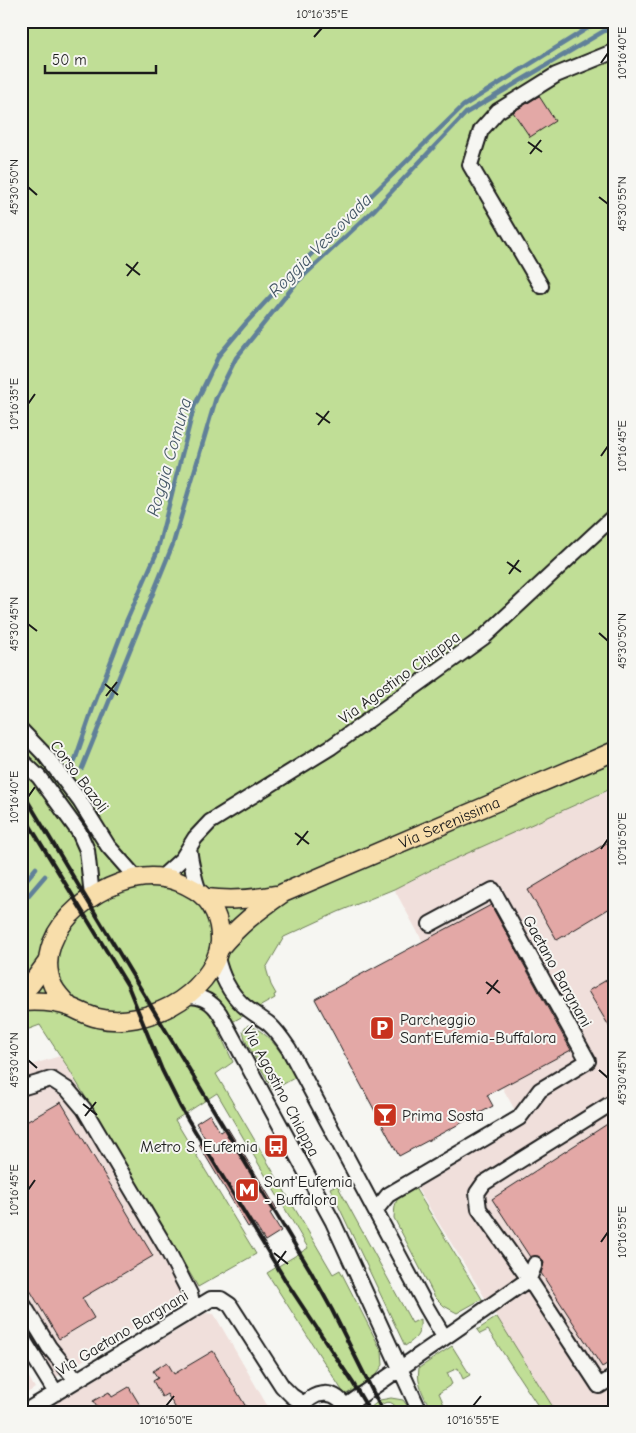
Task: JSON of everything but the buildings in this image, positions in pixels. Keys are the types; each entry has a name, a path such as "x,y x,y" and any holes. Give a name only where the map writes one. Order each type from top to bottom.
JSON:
{"main road":[{"name":"Via Serenissima","path":"70,1007 60,998 49,974 48,961 51,947 66,919 78,906 106,887 137,879 162,877 177,881 203,895 227,900 249,900 283,893 615,751"},
{"name":"Via Serenissima","path":"21,1002 56,1003 99,1019 131,1019 160,1012 187,996 202,980 230,936 248,918 283,893"},
{"path":"203,895 218,921 220,935 218,953"},
{"name":"Via Serenissima","path":"21,993 31,984 48,961"}],"street":[{"path":"541,286 470,166 481,130 498,111 556,75 615,51"},
{"name":"Via Agostino Chiappa","path":"162,877 182,859 195,838 210,822 331,747 484,637 615,515"},
{"name":"Corso Bazoli","path":"21,730 46,756 80,801 108,846 137,879"},
{"name":"Corso Bazoli","path":"21,760 40,777 79,832 87,850 92,896"},
{"path":"190,848 190,863 194,878 203,895"},
{"name":"Gaetano Bargnani","path":"376,1210 388,1195 518,1118 540,1090 588,1061 492,890 430,924"},
{"name":"Via Agostino Chiappa","path":"218,953 224,978 236,997 250,1011 271,1026 289,1049 444,1337"},
{"name":"Via Agostino Chiappa","path":"187,996 203,998 210,1002 220,1014 334,1222 420,1412"},
{"path":"21,1088 51,1079 68,1090 84,1109 168,1251 190,1294 194,1309"},
{"path":"615,1101 484,1183 477,1193 478,1209 529,1279 599,1386 615,1376"},
{"path":"302,1408 310,1398 325,1394 340,1400 347,1409 400,1368 529,1279 535,1264"},
{"name":"Via Gaetano Bargnani","path":"31,1410 76,1380 211,1299 221,1299 230,1305 282,1386 302,1408"},
{"path":"21,1301 49,1347 76,1380"},
{"path":"21,1336 56,1393"}],"shaded area":[{"path":"615,788 615,1412 556,1412 417,1188 523,1125 394,889 481,846"},
{"path":"60,1056 198,1287 55,1378 21,1320 21,1068"},
{"path":"206,1313 214,1314 271,1412 54,1412 56,1403"},
{"path":"21,1364 35,1388 21,1397"}],"green space":[{"path":"21,21 615,21 615,787 430,870 394,889 284,937 266,968 276,994 274,995 275,998 218,1030 233,1062 216,1074 333,1274 340,1270 382,1352 383,1365 375,1376 345,1395 267,1273 308,1248 217,1093 175,1120 256,1254 198,1287 67,1066 40,1025 21,1032"},
{"path":"248,1025 264,1034 276,1046 296,1077 273,1090 246,1042 243,1031"},
{"path":"337,1185 412,1323 420,1319 420,1328 417,1335 413,1341 405,1346 330,1188"},
{"path":"415,1188 482,1299 457,1313 444,1306 435,1297 394,1218 398,1198"},
{"path":"497,1317 556,1412 542,1412 488,1330 480,1334 477,1330"},
{"path":"452,1346 470,1375 463,1379 458,1368 447,1373 452,1384 439,1393 447,1412 432,1412 420,1385 419,1368"},
{"path":"391,1398 403,1400 412,1412 399,1412 395,1406 387,1402 365,1412 380,1400"}],"waterway":[{"name":"Roggia Comuna","path":"74,763 126,622 157,552 194,407 219,355 295,270 463,106 599,21"},
{"name":"Roggia Vescovada","path":"82,768 173,544 216,398 236,358 297,282 375,209 466,113 604,31 615,28"},
{"name":"Roggia Comuna","path":"21,886 36,868"},
{"name":"Roggia Vescovada","path":"21,904 45,876"}],"railway":[{"path":"21,790 310,1270 383,1412"},
{"path":"21,811 128,986 162,1070 181,1108 287,1283 370,1412"}],"place":[{"name":"Parcheggio Sant'Eufemia-Buffalora","path":"382,1028"},
{"name":"Prima Sosta","path":"385,1115"},
{"name":"Metro S. Eufemia","path":"276,1146"},
{"name":"Sant'Eufemia - Buffalora","path":"247,1190"}]}
